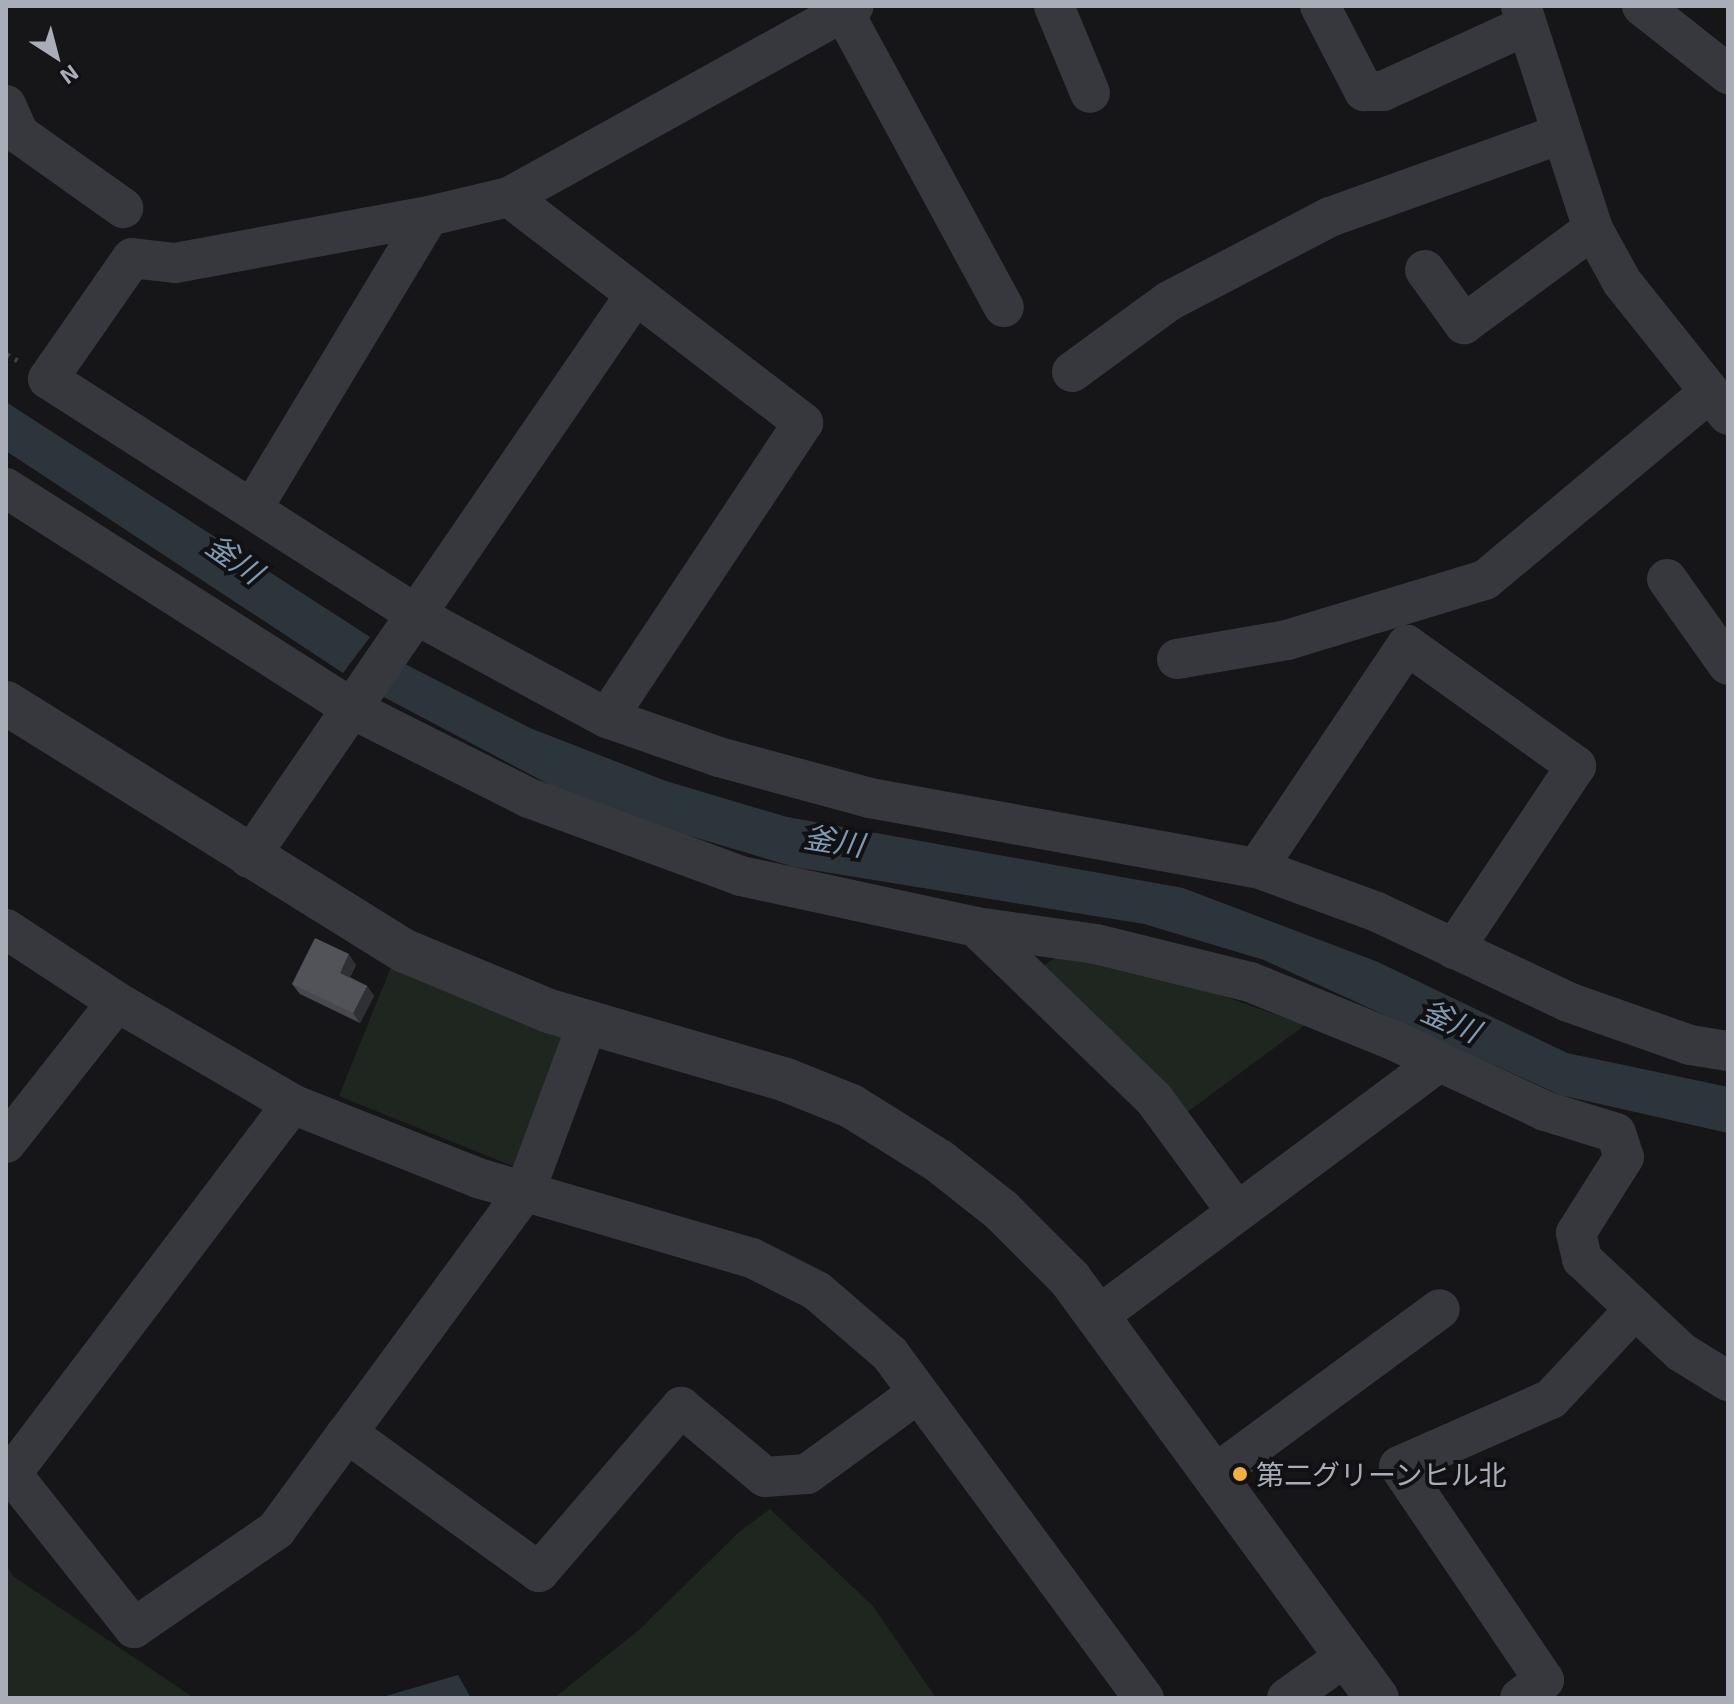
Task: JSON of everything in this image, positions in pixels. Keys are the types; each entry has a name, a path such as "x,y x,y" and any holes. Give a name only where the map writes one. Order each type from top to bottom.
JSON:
{"street":[{"path":"1054,6 1090,93"},
{"path":"1177,659 1287,640 1485,580 1719,403 1622,282 1593,229 1524,15 1383,91 1364,91 1320,6"},
{"path":"1642,6 1728,74"},
{"path":"1004,307 849,8 509,197 429,216 175,263 132,258 48,379 252,509 414,622 607,718 719,757 870,798 1257,868 1377,912 1568,1002 1690,1045 1728,1051"},
{"path":"6,105 19,134 123,208"},
{"path":"1072,372 1169,301 1330,217 1561,134"},
{"path":"509,197 803,423 607,718"},
{"path":"252,509 429,216"},
{"path":"1425,270 1464,324 1593,229"},
{"path":"249,858 359,704 635,295"},
{"path":"6,488 359,704 529,798 741,876 976,927 1096,944 1250,982 1439,1062 1545,1111 1616,1133 1624,1157 1576,1233 1582,1259 1681,1352 1728,1381"},
{"path":"1667,579 1728,665"},
{"path":"1257,868 1407,645 1576,766 1454,949"},
{"path":"6,703 249,858 405,951 477,984 588,1022 786,1080 851,1106 939,1161 1001,1210 1070,1279 1377,1698"},
{"path":"976,927 1154,1099 1237,1212"},
{"path":"6,929 117,1002 292,1104 525,1191 752,1258 817,1291 890,1354 1144,1698"},
{"path":"6,1143 117,1002"},
{"path":"292,1104 9,1470 134,1628 276,1530 525,1191 588,1022"},
{"path":"1098,1316 1439,1062"},
{"path":"1214,1475 1440,1309"},
{"path":"1520,1698 1544,1680 1399,1466 1551,1399 1635,1309"},
{"path":"347,1433 539,1572 681,1407 765,1477 807,1474 918,1393"},
{"path":"1287,1698 1346,1656"}],"shaded area":[{"path":"1060,955 1215,993 1305,1025 1182,1116 1036,970"},
{"path":"391,967 567,1038 515,1167 339,1096"},
{"path":"770,1509 873,1606 936,1698 554,1698 640,1629 739,1532"},
{"path":"6,1565 13,1576 194,1698 6,1698"}],"water":[{"name":"釜川","path":"6,402 370,637 343,673 6,451"},
{"name":"釜川","path":"403,663 530,728 666,781 787,817 1183,888 1378,962 1567,1053 1728,1087 1728,1133 1560,1095 1264,960 1144,924 794,867 687,835 554,787 380,695"},
{"path":"458,1675 471,1698 379,1698"}],"building":[{"path":"315,938 349,954 340,973 367,986 353,1013 292,984"}],"place":[{"name":"第二グリーンヒル北","path":"1240,1474"}]}
